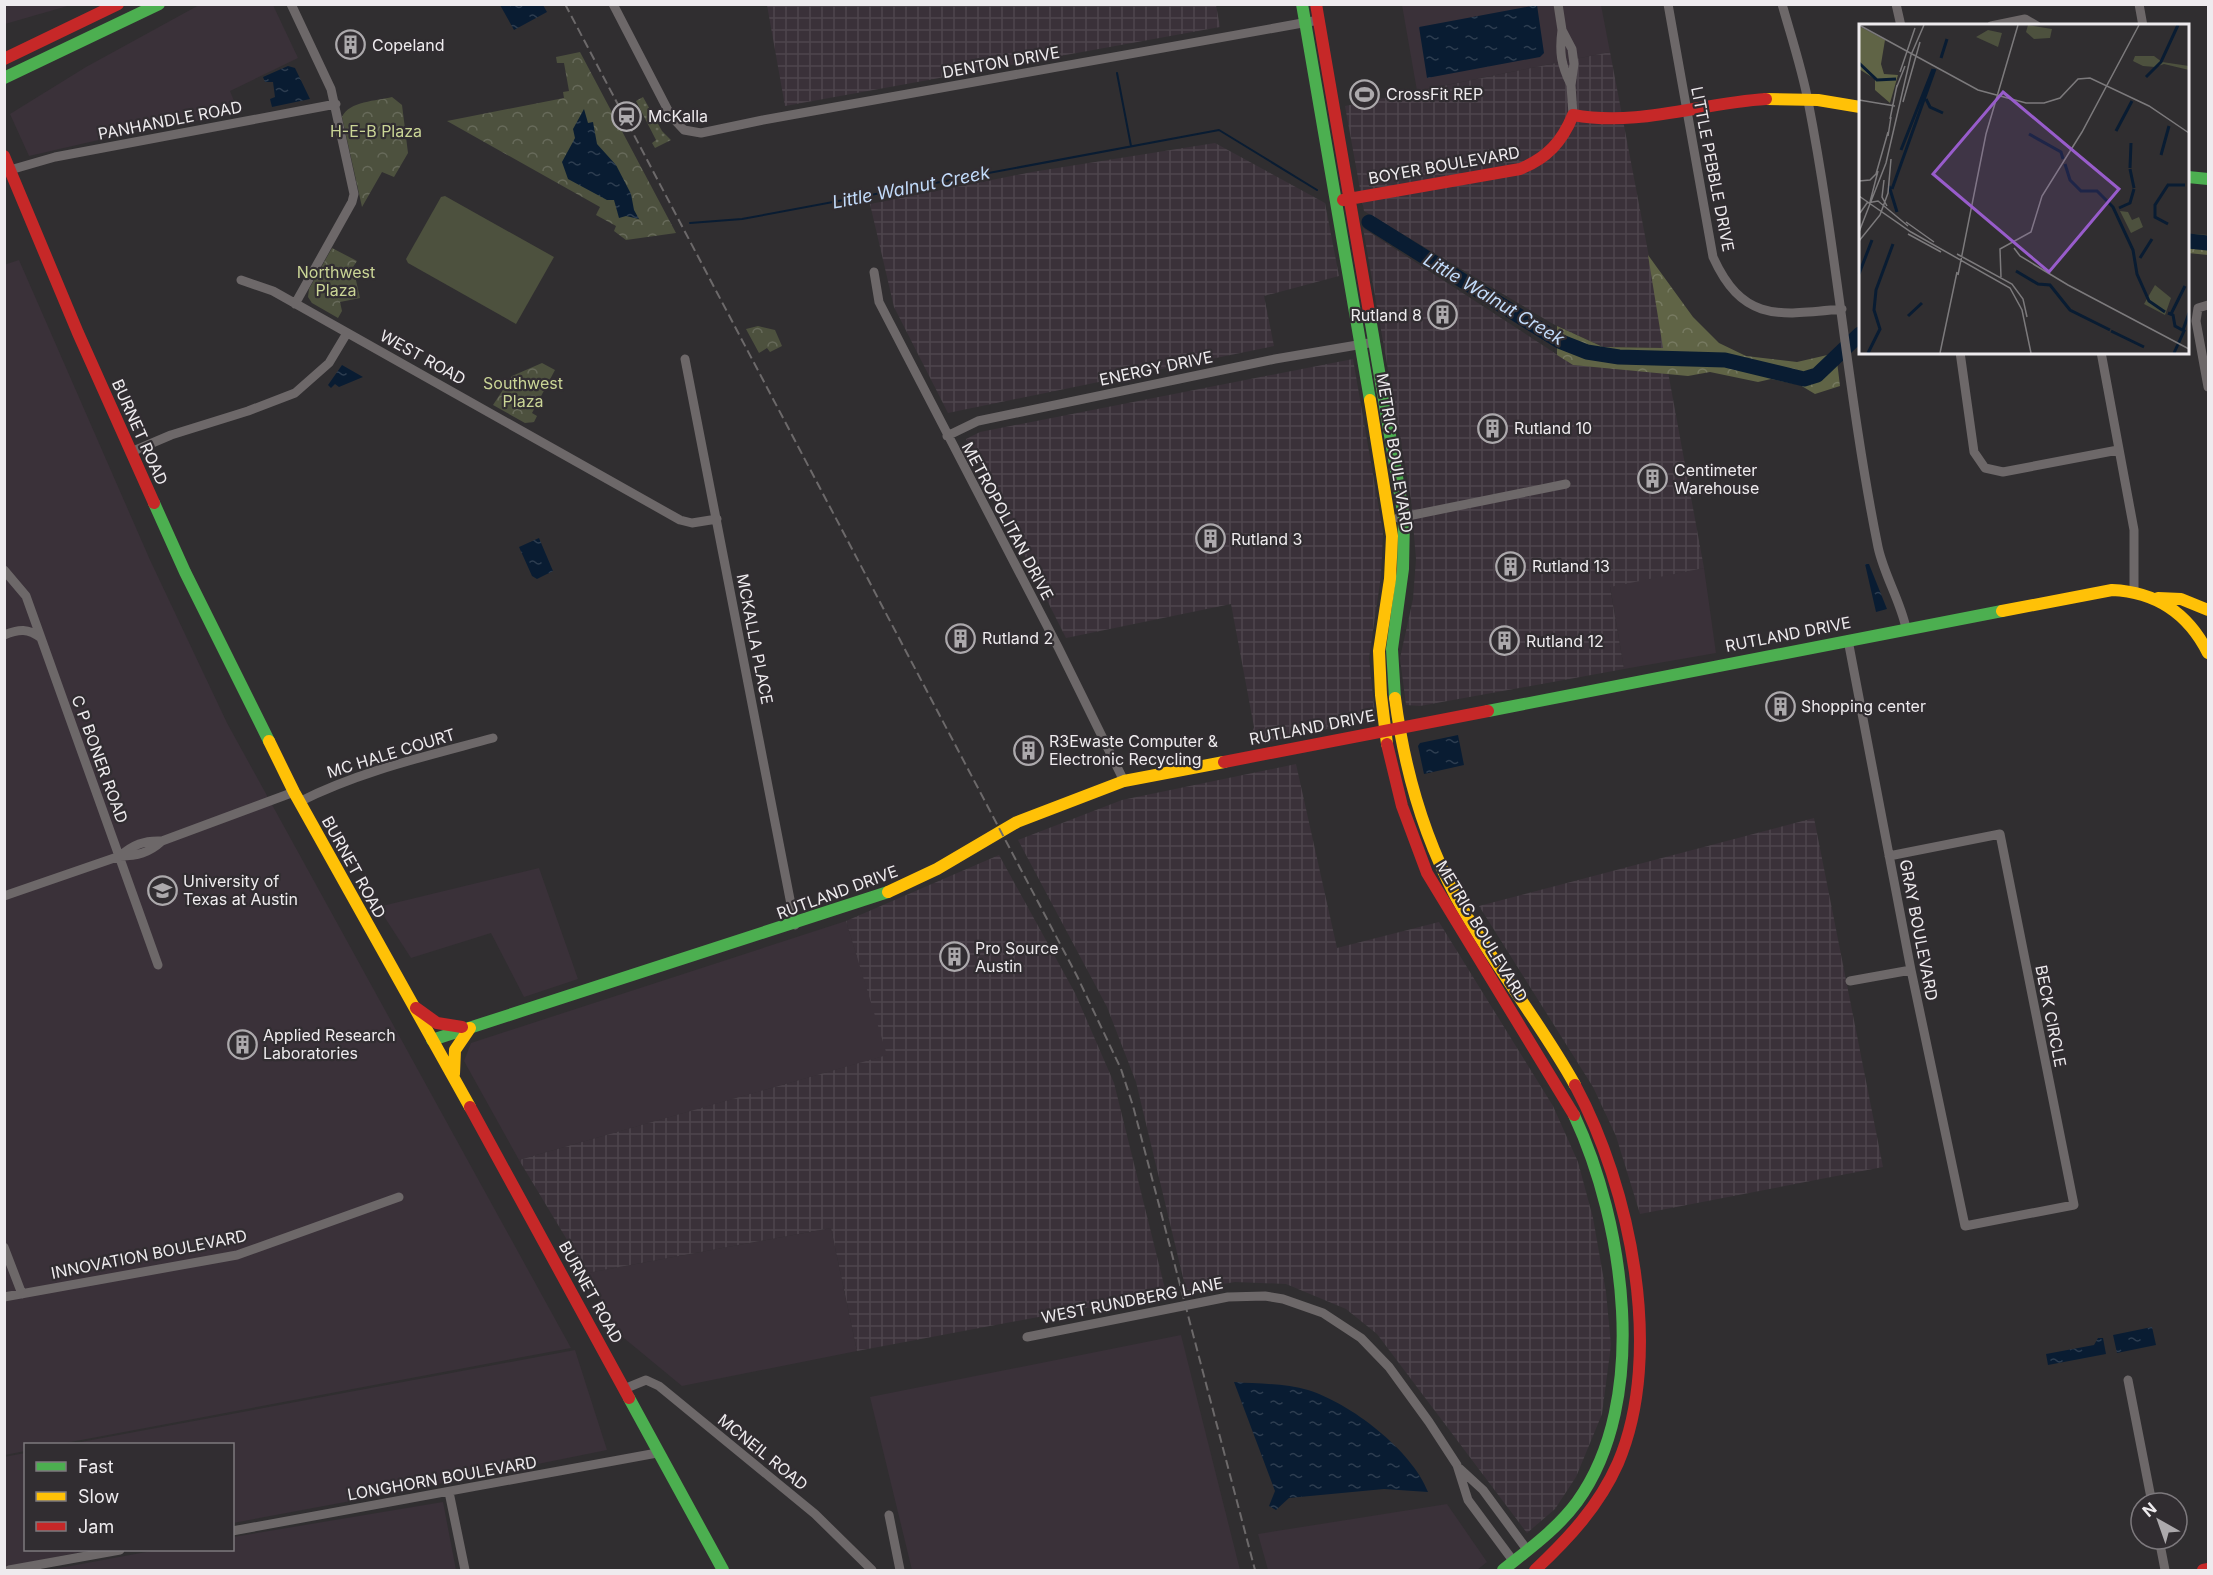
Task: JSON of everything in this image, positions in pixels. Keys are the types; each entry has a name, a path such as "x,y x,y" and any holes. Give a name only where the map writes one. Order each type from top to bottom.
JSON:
{"main road":[{"path":"4,59 118,4"},
{"path":"4,78 159,4"},
{"name":"METRIC BOULEVARD","path":"1302,4 1391,519 1392,554 1379,651 1387,730 1407,824 1423,867 1444,905 1553,1078 1583,1136 1601,1187 1624,1317 1624,1356 1617,1413 1597,1467 1583,1492 1562,1521 1528,1551 1517,1566 1503,1570"},
{"name":"METRIC BOULEVARD","path":"1316,4 1404,518 1407,554 1392,652 1394,692 1423,823 1457,897 1568,1074 1597,1130 1620,1202 1636,1285 1640,1357 1629,1426 1611,1479 1584,1523 1539,1569"},
{"path":"1573,116 1594,121 1620,122 1747,101 1808,100 1859,107"},
{"name":"BOYER BOULEVARD","path":"1336,201 1509,173 1530,167 1549,156 1560,143 1573,116"},
{"name":"BURNET ROAD","path":"4,156 131,452 209,623 296,797 454,1078 723,1570"},
{"path":"2189,177 2208,179"},
{"path":"1379,447 1392,444"},
{"path":"1392,554 1407,554"},
{"name":"RUTLAND DRIVE","path":"432,1040 795,925 896,890 1017,822 1124,781 2089,594 2134,590 2156,598 2186,620 2207,644"},
{"path":"2156,598 2181,599 2208,610"},
{"path":"1444,905 1457,897"},
{"path":"414,1007 444,1026 472,1026"},
{"path":"454,1078 455,1050 461,1037 472,1026"},
{"path":"1583,1136 1597,1130"},
{"path":"1624,1356 1640,1357"},
{"name":"WEST RUNDBERG LANE","path":"1528,1551 1539,1569"},
{"path":"2203,1570 2208,1569"}],"street":[{"path":"291,4 336,104 353,198 295,304"},
{"name":"DENTON DRIVE","path":"613,4 671,116 678,125 690,132 701,133 774,117 1318,20"},
{"name":"BOYER BOULEVARD","path":"1558,4 1563,30 1559,52 1562,66 1571,85 1573,116"},
{"name":"LITTLE PEBBLE DRIVE","path":"1668,4 1713,257 1732,290 1747,303 1788,314 1842,309"},
{"path":"1782,4 1808,100 1879,550 1897,595 1906,628"},
{"path":"1896,4 1901,24"},
{"path":"2139,4 2144,24"},
{"path":"2001,24 2025,19 2034,24"},
{"name":"PANHANDLE ROAD","path":"10,170 55,157 336,104"},
{"name":"METROPOLITAN DRIVE","path":"874,272 879,302 1058,647 1124,781"},
{"name":"WEST ROAD","path":"241,280 273,291 680,520 692,523 717,519"},
{"path":"2208,305 2198,308 2196,321 2208,387"},
{"path":"131,452 171,435 248,411 295,393 329,363 347,333"},
{"name":"ENERGY DRIVE","path":"947,436 978,421 1375,342"},
{"path":"1960,354 1974,453 1985,468 2003,472 2118,450"},
{"path":"2101,354 2134,530 2134,590"},
{"name":"MCKALLA PLACE","path":"685,359 795,925"},
{"path":"1391,519 1566,484"},
{"name":"C P BONER ROAD","path":"4,570 10,573 26,596 159,965"},
{"path":"4,635 24,630 32,631 41,638"},
{"name":"GRAY BOULEVARD","path":"1848,640 1911,970 1965,1226"},
{"name":"MC HALE COURT","path":"4,896 120,856 135,856 153,850 162,841 398,764 493,738"},
{"name":"BECK CIRCLE","path":"1889,856 2000,834 2074,1205 1965,1226"},
{"path":"1850,981 1911,970"},
{"name":"INNOVATION BOULEVARD","path":"4,1297 237,1255 399,1197"},
{"path":"4,1247 22,1294"},
{"name":"WEST RUNDBERG LANE","path":"1027,1337 1228,1297 1265,1296 1301,1304 1343,1324 1378,1354 1429,1422 1457,1465 1483,1490 1528,1551"},
{"name":"MCNEIL ROAD","path":"624,1389 646,1380 659,1386 815,1514 872,1570"},
{"path":"2128,1380 2150,1491"},
{"name":"LONGHORN BOULEVARD","path":"234,1531 657,1453"},
{"name":"WEST RUNDBERG LANE","path":"1457,1465 1468,1500 1517,1566"},
{"path":"449,1492 465,1570"},
{"path":"889,1515 900,1570"},
{"path":"9,1570 114,1551"},
{"path":"2161,1551 2165,1570"},
{"path":"64,1559 66,1570"}],"shaded area":[{"path":"5,4 71,4 71,5 5,24"},
{"path":"201,4 273,5 298,58 230,91 239,113 129,133 29,156 10,114 86,67"},
{"path":"767,5 1216,5 1220,27 785,106"},
{"path":"1402,5 1601,5 1610,52 1417,91"},
{"path":"1610,52 1654,283 1664,348 1603,347 1553,324 1364,211 1345,106"},
{"path":"1215,143 1325,203 1339,276 1264,296 1274,346 948,413 894,307 870,204 1032,172"},
{"path":"1363,228 1573,365 1668,372 1704,568 1610,587 1624,669 1420,706 1406,705 1400,658 1413,599 1416,559 1411,500"},
{"name":"University of Texas at Austin","path":"19,260 150,560 227,723 571,1348 65,1443 24,1443 24,1451 5,1455 4,265"},
{"path":"1353,359 1383,532 1381,576 1369,658 1375,715 1363,721 1255,745 1252,733 1254,727 1231,604 1066,638 966,439 980,432"},
{"path":"1704,568 1716,653 1624,669 1610,586"},
{"path":"1296,764 1337,948 1439,922 1553,1106 1578,1162 1593,1218 1606,1292 1611,1345 1602,1414 1576,1477 1555,1509 1527,1533 1377,1334 1346,1309 1286,1284 1235,1282 1186,1290 1136,1082 1107,1007 1018,840 1122,800"},
{"path":"1814,818 1883,1167 1640,1214 1616,1136 1593,1087 1479,906"},
{"path":"999,855 1075,993 1114,1083 1166,1293 857,1351 831,1228 587,1273 519,1160 887,1055 846,921"},
{"path":"539,868 578,979 524,997 491,933 411,958 378,907"},
{"path":"846,921 888,1055 519,1160 464,1061 471,1043"},
{"path":"831,1228 857,1351 682,1386 619,1334 587,1273"},
{"path":"1181,1335 1240,1570 912,1570 870,1397"},
{"path":"575,1350 607,1450 234,1523 234,1443 75,1443"},
{"path":"24,1453 24,1551 87,1551 5,1567 4,1457"},
{"path":"443,1502 456,1570 49,1570 152,1551 234,1551 234,1537"},
{"path":"1447,1504 1487,1562 1477,1570 1268,1570 1258,1534"}],"green space":[{"path":"580,52 676,233 626,240 614,231 616,226 596,215 600,207 447,121 564,98 563,92 569,91 564,63 557,63 556,57"},
{"name":"H-E-B Plaza","path":"392,97 402,105 408,153 394,177 382,172 362,207 342,117 357,105"},
{"path":"643,97 662,131 671,140 655,148 652,143 656,140 636,101"},
{"path":"445,196 554,257 516,324 408,263 406,259 441,197"},
{"path":"2189,234 2208,235 2208,255 2189,253"},
{"name":"Northwest Plaza","path":"332,248 357,261 353,267 360,298 340,302 342,311 338,318 312,303 308,297 309,289"},
{"path":"1648,255 1693,317 1719,343 1746,356 1797,362 1836,353 1840,386 1815,394 1800,385 1771,379 1758,382 1710,372 1688,376 1573,365 1557,355 1557,326 1603,347 1663,348"},
{"path":"758,326 775,330 782,346 770,352 767,348 759,353 746,329"},
{"name":"Southwest Plaza","path":"542,363 555,370 532,413 537,416 534,422 525,423 493,405 512,376"}],"water":[{"path":"500,5 543,5 547,12 514,30"},
{"path":"1537,5 1544,53 1540,57 1427,78 1419,27"},
{"path":"288,66 295,68 310,99 272,107 270,99 275,97 273,82 265,82 263,77"},
{"path":"584,109 588,123 593,122 597,144 616,165 631,194 634,210 639,219 626,216 619,218 614,200 607,200 568,179 562,162 575,138 573,129"},
{"path":"342,365 363,377 339,387 335,384 331,388 328,385"},
{"path":"539,538 553,571 537,579 532,576 519,547"},
{"path":"1865,564 1869,564 1887,609 1876,612"},
{"path":"1458,735 1464,765 1424,774 1418,746 1420,743"},
{"path":"2152,1327 2156,1345 2117,1353 2113,1335"},
{"path":"2098,1338 2103,1338 2106,1354 2048,1365 2046,1354 2094,1345"},
{"path":"1234,1382 1281,1385 1325,1396 1378,1430 1408,1460 1428,1492 1384,1489 1289,1498 1276,1510 1269,1506 1275,1491"}],"waterway":[{"name":"Little Walnut Creek","path":"1117,73 1131,146"},
{"name":"Little Walnut Creek","path":"690,223 742,219 1219,130 1317,190"},
{"name":"Little Walnut Creek","path":"1369,222 1559,341 1587,352 1619,357 1725,360 1804,379 1817,375 1859,335"},
{"name":"Little Walnut Creek","path":"2189,241 2208,243"}],"railway":[{"path":"565,4 1077,976 1121,1069 1133,1106 1255,1570"}],"traffic: fast":[{"path":"4,78 159,4"},
{"path":"1302,4 1370,400"},
{"path":"2189,177 2208,179"},
{"path":"1369,312 1404,518 1403,569 1392,649 1395,698"},
{"path":"154,503 185,572 269,741"},
{"path":"1488,711 2002,611"},
{"path":"432,1040 888,892"},
{"path":"1503,1570 1552,1530 1577,1502 1600,1460 1615,1414 1622,1363 1622,1310 1616,1258 1606,1206 1592,1158 1574,1115"},
{"path":"629,1398 723,1570"}],"traffic: slow":[{"path":"1766,99 1818,100 1859,107"},
{"path":"1370,400 1392,536 1390,579 1379,651 1387,744"},
{"path":"2002,611 2112,590 2143,595 2169,607 2180,616 2191,627 2208,653"},
{"path":"2158,598 2181,599 2208,610"},
{"path":"1395,698 1416,800 1444,873 1470,921 1575,1085"},
{"path":"269,741 294,792 470,1107"},
{"path":"888,892 937,869 1017,822 1124,781 1224,762"},
{"path":"454,1074 455,1050 470,1028"}],"traffic: jam":[{"path":"4,59 118,4"},
{"path":"1316,4 1369,312"},
{"path":"1343,200 1520,169 1538,160 1559,141 1573,115 1622,118 1766,99"},
{"path":"4,156 78,333 154,503"},
{"path":"1224,762 1488,711"},
{"path":"1387,744 1402,806 1427,873 1574,1115"},
{"path":"416,1008 437,1023 462,1027"},
{"path":"1535,1570 1582,1521 1610,1479 1618,1463 1632,1419 1639,1372 1640,1322 1635,1271 1625,1220 1612,1172 1595,1126 1575,1085"},
{"path":"470,1107 629,1398"},
{"path":"2203,1570 2208,1569"}],"place":[{"name":"Copeland","path":"351,45"},
{"name":"CrossFit REP","path":"1365,94"},
{"name":"McKalla","path":"627,116"},
{"name":"Rutland 8","path":"1443,315"},
{"name":"Rutland 10","path":"1493,428"},
{"name":"Centimeter Warehouse","path":"1653,479"},
{"name":"Rutland 3","path":"1210,539"},
{"name":"Rutland 13","path":"1511,566"},
{"name":"Rutland 2","path":"961,638"},
{"name":"Rutland 12","path":"1505,641"},
{"name":"Shopping center","path":"1780,706"},
{"name":"R3Ewaste Computer & Electronic Recycling","path":"1028,750"},
{"name":"University of Texas at Austin","path":"162,890"},
{"name":"Pro Source Austin","path":"954,957"},
{"name":"Applied Research Laboratories","path":"242,1044"}]}
